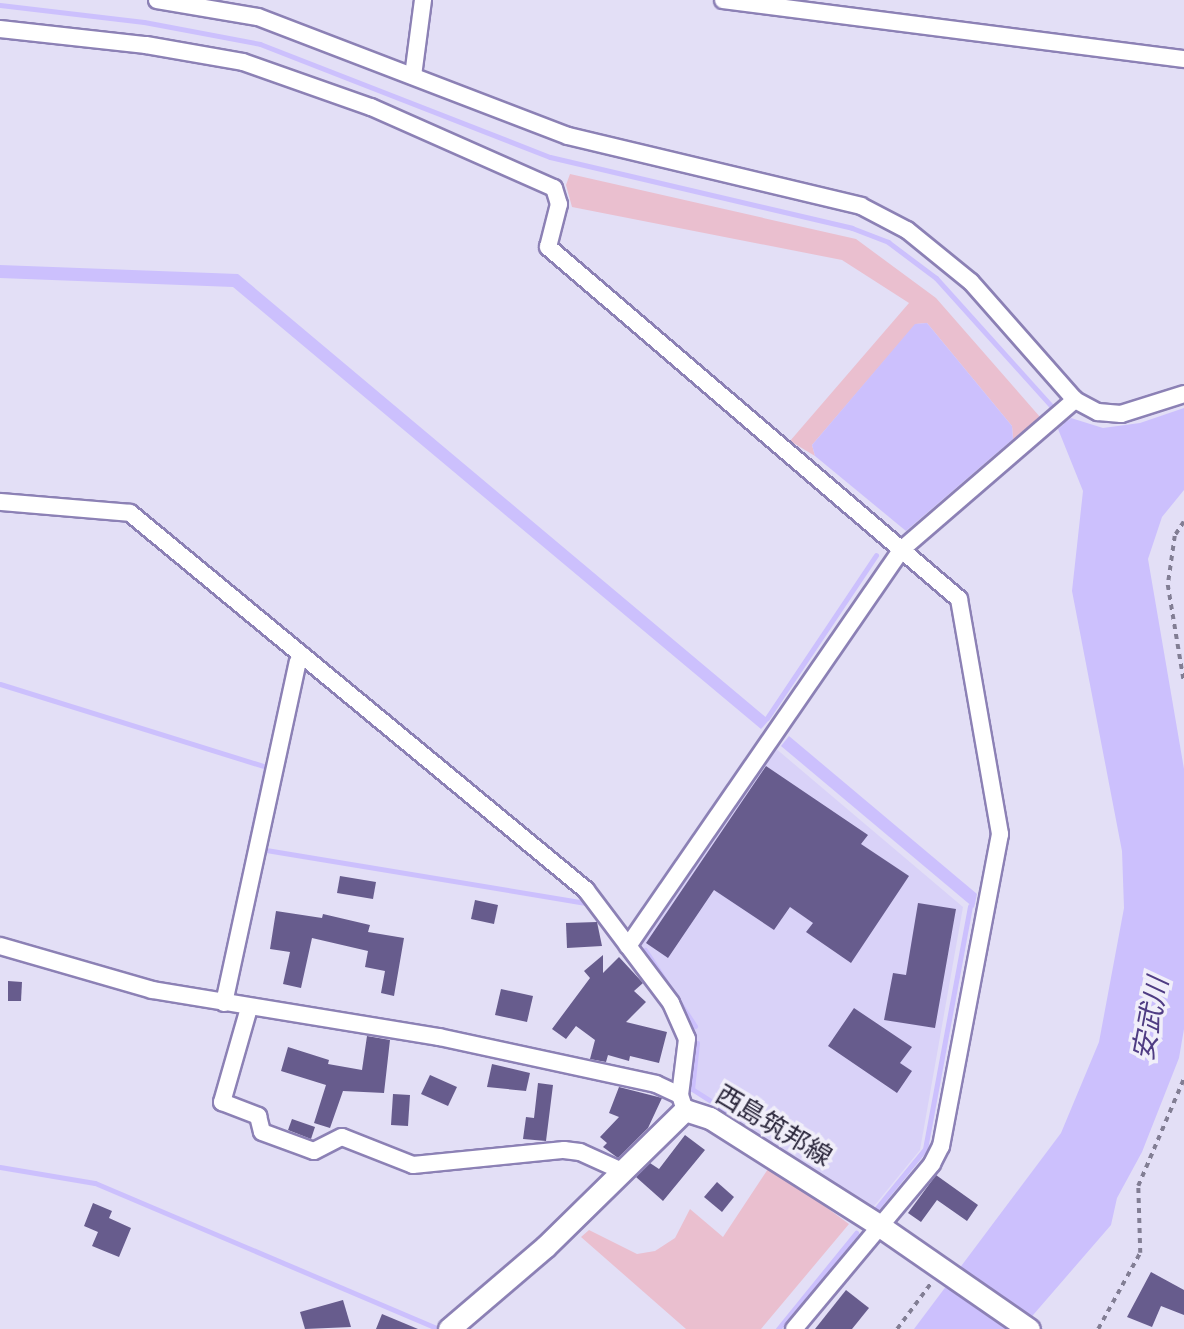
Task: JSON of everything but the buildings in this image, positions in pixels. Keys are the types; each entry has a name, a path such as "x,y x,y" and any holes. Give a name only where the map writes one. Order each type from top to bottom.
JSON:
{"main road":[{"name":"西島筑邦線","path":"449,1329 545,1247 622,1171 683,1102 880,1226 1029,1329"}],"street":[{"path":"157,0 258,17 568,136 861,206 907,230 971,282 1074,400 1098,412 1121,414 1184,394"},
{"path":"413,76 423,0"},
{"path":"723,0 1184,59"},
{"path":"0,29 146,45 243,62 370,107 554,188 559,204 548,247 959,599 965,613 1000,834 941,1146 932,1164 794,1329"},
{"path":"628,946 901,550 1074,400"},
{"path":"0,502 130,513 586,890 671,1003 687,1039 683,1102"},
{"path":"224,1003 298,662 303,656"},
{"path":"0,946 152,990 439,1037 656,1084 683,1102"},
{"path":"249,1008 222,1102 258,1116 262,1132 314,1151 342,1137 413,1165 564,1150 580,1152 622,1171"}],"path":[{"path":"1184,522 1175,537 1168,586 1184,682"},
{"path":"1098,1329 1140,1253 1138,1186 1184,1078"},
{"path":"897,1329 942,1269"}],"shaded area":[{"path":"570,174 856,239 936,298 1040,417 1013,439 1012,426 927,323 916,324 812,445 815,456 790,441 909,303 842,260 572,207 566,185"},
{"path":"774,747 963,907 920,1150 870,1211 691,1090 695,1038 682,1006 639,945"},
{"path":"770,1166 849,1224 761,1329 686,1329 581,1237 589,1230 637,1254 655,1251 675,1238 690,1209 723,1237"}],"water":[{"path":"0,265 238,274 769,720 761,729 233,287 0,278"},
{"path":"927,323 1012,426 1013,439 906,531 815,456 812,445 915,324"},
{"name":"安武川","path":"1184,408 1184,490 1162,517 1148,559 1184,769 1184,1029 1179,1058 1142,1152 1117,1198 1111,1225 1021,1329 914,1329 1061,1133 1099,1042 1124,908 1122,851 1072,591 1083,491 1058,429 1071,418 1103,428 1140,423"},
{"path":"789,736 977,894 974,908 781,746"}],"waterway":[{"path":"0,5 144,22 260,44 550,157 852,228 888,242 936,278 1070,427"},
{"path":"767,718 876,555"},
{"path":"0,684 266,767 249,847"},
{"path":"266,850 586,903"},
{"path":"876,1209 925,1149 970,906"},
{"path":"645,950 695,1026"},
{"path":"697,1043 692,1089 728,1112"},
{"path":"0,1167 95,1183 435,1327"},
{"path":"778,1329 856,1233"}]}
